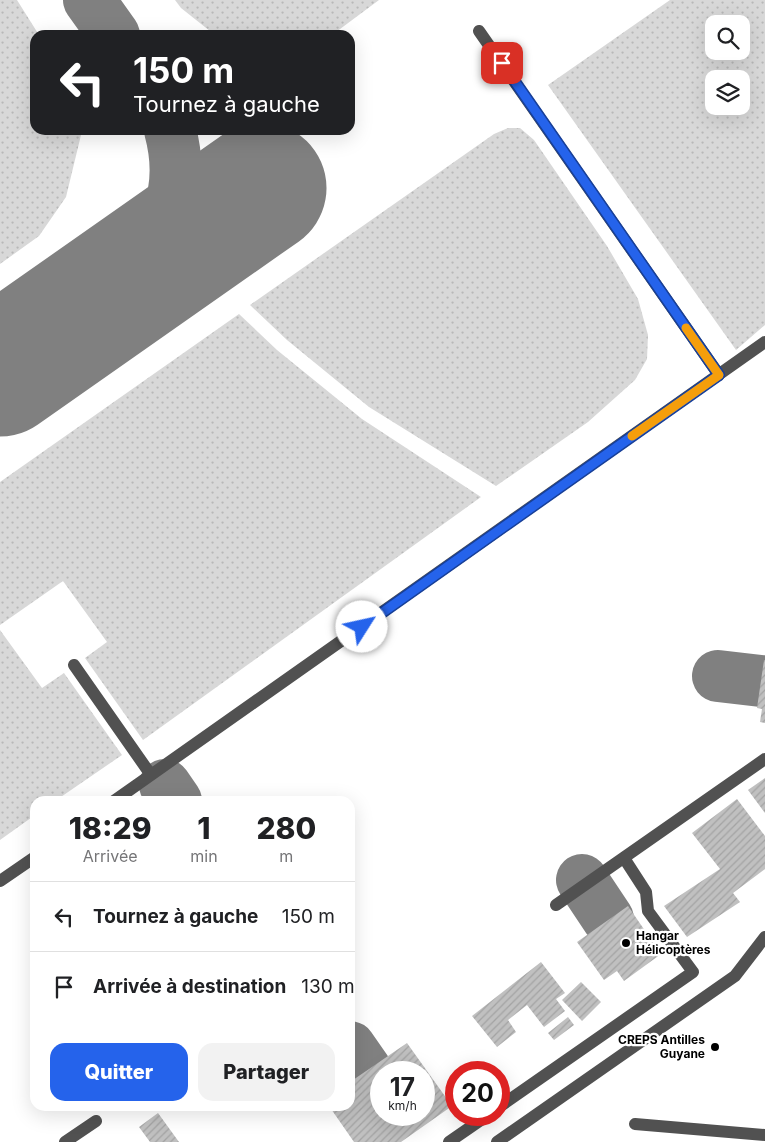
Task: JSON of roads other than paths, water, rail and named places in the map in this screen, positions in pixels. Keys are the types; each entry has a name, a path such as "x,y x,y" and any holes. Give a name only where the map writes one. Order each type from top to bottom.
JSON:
{"street":[{"path":"479,31 719,375"},
{"path":"121,796 765,342"},
{"path":"74,665 151,775"},
{"path":"556,905 765,759"},
{"path":"510,1099 693,972 648,911 646,892 624,858"},
{"path":"0,881 30,860"},
{"path":"497,1142 735,976 765,936"},
{"path":"65,1142 96,1120"},
{"path":"635,1124 765,1134"},
{"path":"449,1142 472,1126"}],"place":[{"name":"Hangar Hélicoptères","path":"626,943"},
{"name":"CREPS Antilles Guyane","path":"715,1047"}]}
